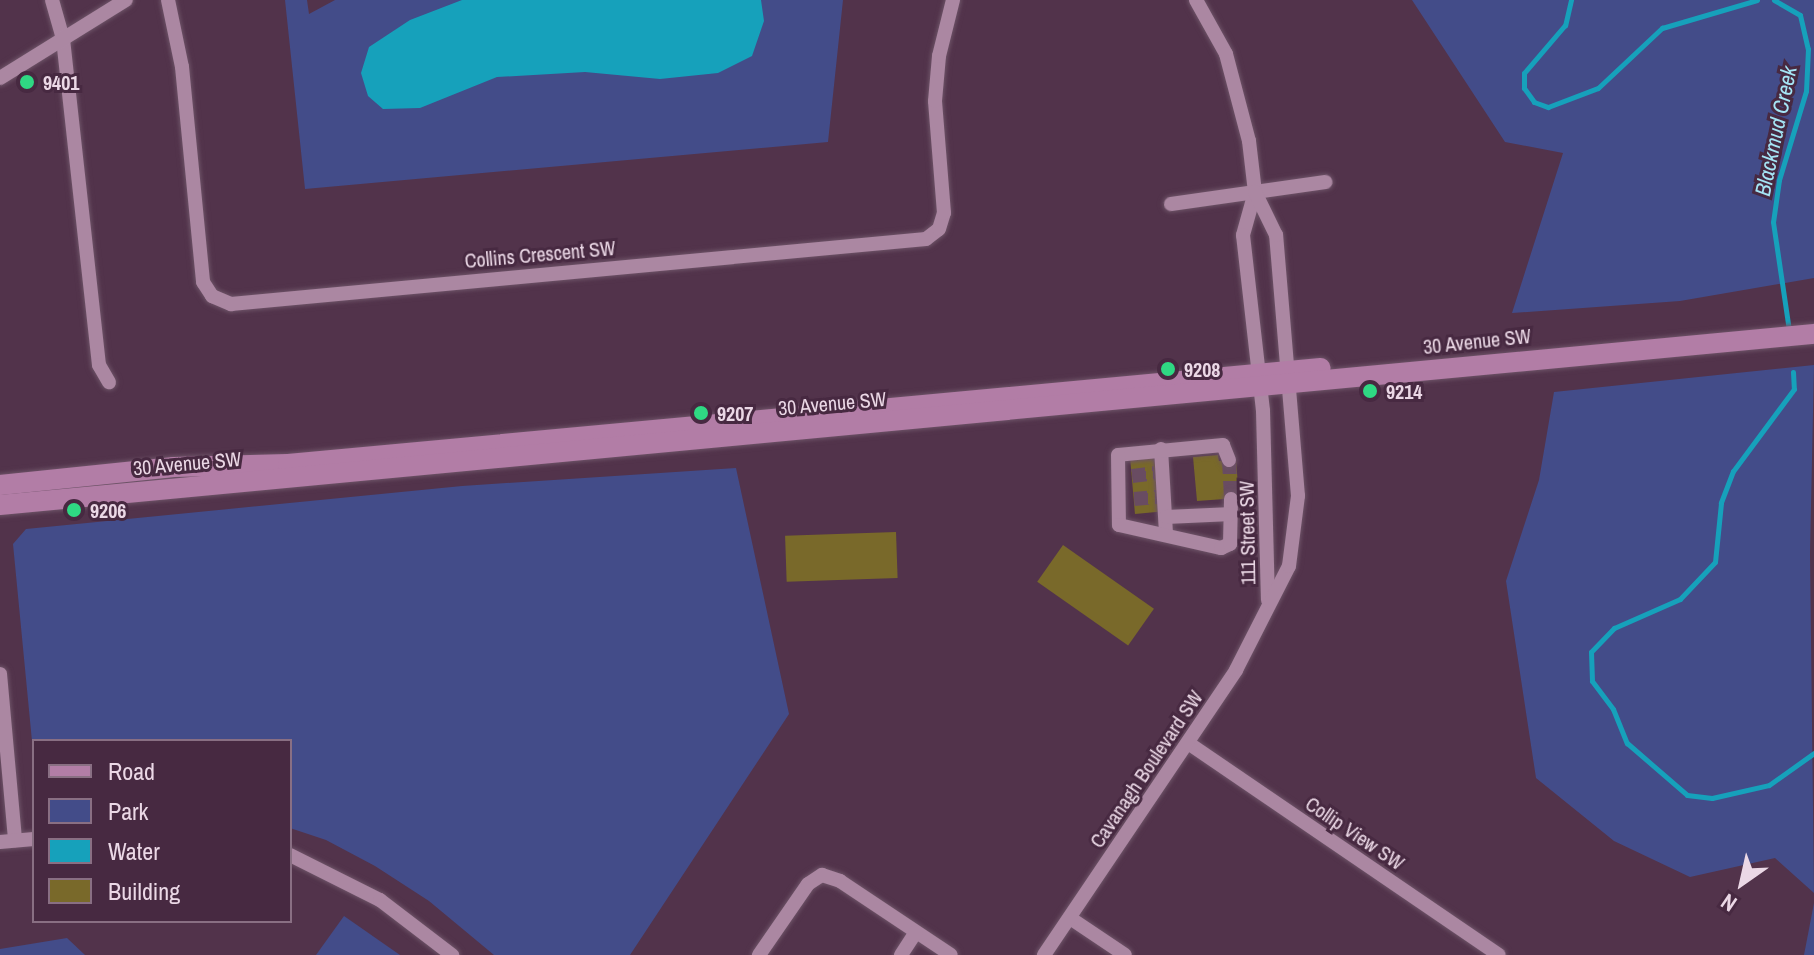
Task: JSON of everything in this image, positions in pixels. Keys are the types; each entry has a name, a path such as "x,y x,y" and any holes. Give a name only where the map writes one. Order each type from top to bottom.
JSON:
{"main road":[{"name":"30 Avenue SW","path":"0,505 1288,378 1814,334"},
{"name":"30 Avenue SW","path":"0,485 174,467 288,464 1260,381"}],"street":[{"path":"52,0 63,39 99,365 109,382"},
{"path":"0,78 126,0"},
{"name":"Collins Crescent SW","path":"168,0 182,67 203,282 212,296 231,304 926,239 939,229 944,213 935,101 939,56 953,0"},
{"path":"1196,0 1226,54 1235,83 1255,192"},
{"path":"1171,204 1325,182"},
{"name":"111 Street SW","path":"1255,192 1276,235 1298,520 1289,566 1268,600"},
{"name":"111 Street SW","path":"1255,192 1243,235 1260,381 1269,516 1268,600"},
{"path":"1229,460 1223,445 1118,455 1125,477 1126,500 1116,532 1166,534 1221,548 1230,544 1231,499"},
{"path":"1161,449 1159,473 1166,534"},
{"path":"1166,517 1232,514"},
{"name":"Cavanagh Boulevard SW","path":"1044,955 1247,651 1268,600"},
{"path":"0,674 7,841 32,839"},
{"name":"Collip View SW","path":"1188,743 1499,955"},
{"path":"292,856 380,900 452,955"},
{"path":"759,955 808,884 822,875 840,881 951,955"},
{"path":"1070,918 1125,955"},
{"path":"901,955 916,932"}],"green space":[{"path":"285,0 307,0 309,14 335,0 843,0 828,142 305,189"},
{"path":"1412,0 1814,0 1814,278 1680,301 1512,313 1563,153 1505,142"},
{"path":"1814,365 1810,553 1814,893 1775,858 1690,877 1614,841 1536,778 1506,581 1539,480 1554,392"},
{"path":"736,468 789,714 630,955 494,955 429,901 375,866 326,840 292,829 292,739 32,741 13,544 26,529 462,486"},
{"path":"1814,903 1814,955 1804,955"},
{"path":"344,916 400,955 316,955"},
{"path":"67,938 85,955 0,955 0,949"}],"water":[{"path":"462,0 761,0 764,21 752,56 718,73 660,79 585,72 497,77 420,108 383,109 368,96 361,73 369,47 410,20"}],"building":[{"path":"1218,455 1219,461 1236,460 1239,498 1197,501 1193,457"},
{"path":"1154,456 1159,512 1135,514 1130,458"},
{"path":"896,532 898,578 787,582 785,536"},
{"path":"1063,545 1154,609 1128,646 1037,582"}],"waterway":[{"name":"Blackmud Creek","path":"1571,0 1565,25 1524,73 1524,88 1534,102 1548,107 1598,88 1662,28 1757,0"},
{"name":"Blackmud Creek","path":"1774,0 1800,15 1808,49 1806,91 1779,180 1773,222 1789,331"},
{"name":"Blackmud Creek","path":"1793,372 1794,389 1733,471 1721,503 1715,562 1680,599 1614,628 1591,652 1592,681 1613,709 1627,743 1687,795 1712,798 1769,785 1814,753"}],"tunnel":[{"path":"1229,460 1231,499"},
{"path":"1132,476 1155,473"},
{"path":"1134,499 1157,497"}],"place":[{"name":"9401","path":"27,82"},
{"name":"9208","path":"1168,369"},
{"name":"9214","path":"1370,391"},
{"name":"9207","path":"701,413"},
{"name":"9206","path":"74,510"}]}
